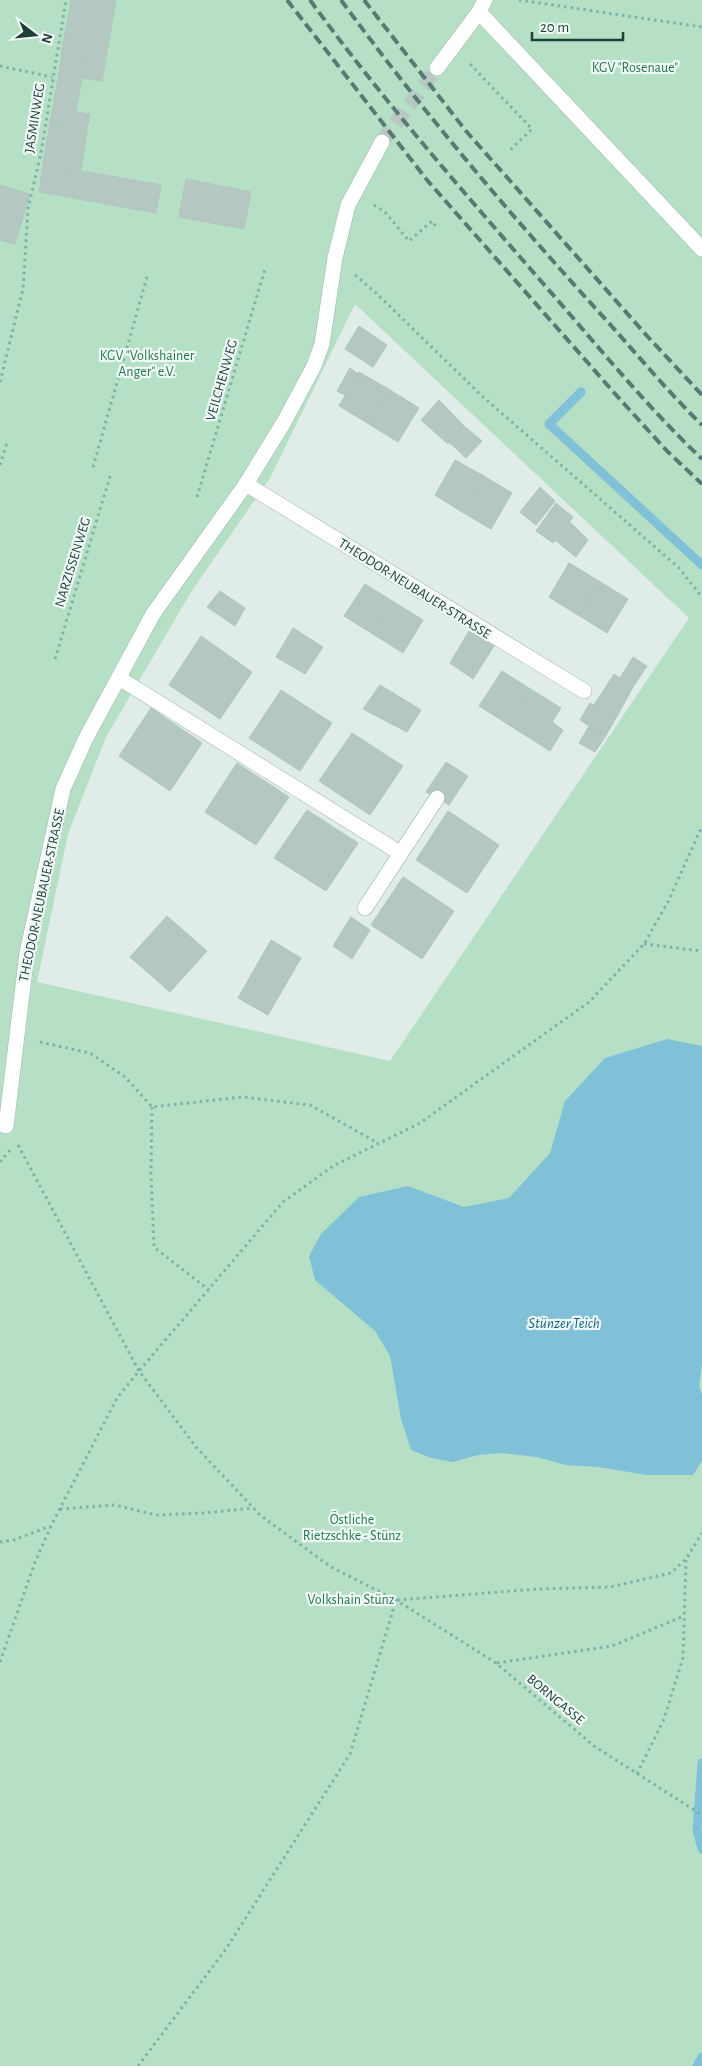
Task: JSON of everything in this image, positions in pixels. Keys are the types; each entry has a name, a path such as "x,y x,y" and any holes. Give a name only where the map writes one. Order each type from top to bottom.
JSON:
{"street":[{"path":"437,68 482,6 702,249"},
{"name":"THEODOR-NEUBAUER-STRASSE","path":"3,1125 27,953 63,789 86,738 153,614 246,484 284,422 314,366 322,344 334,258 348,205 382,142"},
{"name":"THEODOR-NEUBAUER-STRASSE","path":"246,484 584,691"},
{"path":"119,678 400,853"},
{"path":"365,908 437,798"}],"path":[{"name":"JASMINWEG","path":"0,382 23,289 28,209 41,153 52,76 66,0"},
{"path":"518,0 702,27"},
{"path":"454,47 532,129 509,152"},
{"path":"0,66 52,76"},
{"path":"385,212 409,241 432,221 437,228"},
{"path":"334,258 375,292 482,396 678,566 702,597"},
{"name":"VEILCHENWEG","path":"198,497 265,269"},
{"path":"93,467 147,277"},
{"path":"0,466 7,443"},
{"name":"NARZISSENWEG","path":"55,659 111,473"},
{"path":"0,1662 35,1562 51,1526 117,1398 139,1371 283,1202 333,1166 420,1123 588,1002 644,944 669,900 702,826"},
{"path":"644,944 702,952"},
{"path":"16,1040 52,1044 90,1053 125,1077 152,1107 151,1173 154,1247 209,1290"},
{"path":"152,1107 242,1097 310,1105 378,1143"},
{"name":"BORNGASSE","path":"3,1125 17,1143 139,1371 196,1447 260,1515 331,1567 396,1600 496,1663 594,1746 702,1815"},
{"path":"0,1162 4,1157"},
{"path":"59,1510 115,1505 156,1515 253,1508"},
{"path":"0,1542 14,1540 51,1526"},
{"path":"138,2066 226,1948 350,1754 396,1600 538,1589 610,1587 671,1573 686,1559 702,1534"},
{"path":"637,1774 664,1718 683,1658 686,1559"},
{"path":"496,1663 612,1646 684,1616"}],"green space":[{"name":"Östliche Rietzschke - Stünz","path":"0,0 702,0 702,2066 0,2066","holes":["355,304 689,618 390,1061 37,982 68,834 106,737 191,592 270,478"]}],"water":[{"name":"Stünzer Teich","path":"667,1039 702,1046 702,1364 699,1386 702,1395 702,1461 693,1475 647,1475 598,1467 566,1465 536,1457 502,1453 478,1455 453,1462 431,1458 411,1450 401,1419 390,1356 375,1331 315,1280 309,1256 321,1234 359,1197 408,1186 464,1207 509,1198 550,1153 565,1101 605,1058"}],"building":[{"path":"71,0 116,0 105,63 61,55"},
{"path":"62,56 105,64 102,81 82,78 76,112 90,114 87,129 50,123"},
{"path":"50,123 87,129 81,170 43,164"},
{"path":"43,164 66,168 62,196 39,192"},
{"path":"66,168 161,185 156,213 62,196"},
{"path":"186,179 251,192 244,229 179,217"},
{"path":"0,185 30,194 15,244 0,240"},
{"path":"359,326 387,345 373,367 345,349"},
{"path":"350,368 358,374 345,395 337,391"},
{"path":"359,372 390,390 369,424 339,406"},
{"path":"390,390 419,408 398,442 369,424"},
{"path":"439,400 464,426 448,444 421,420"},
{"path":"464,426 482,441 466,458 449,442"},
{"path":"455,460 484,476 462,512 435,495"},
{"path":"484,476 512,493 491,529 462,512"},
{"path":"540,487 555,501 536,525 520,512"},
{"path":"556,503 573,517 553,543 536,531"},
{"path":"570,522 588,540 576,557 555,540"},
{"path":"569,563 599,581 578,615 549,597"},
{"path":"599,581 628,599 607,633 578,615"},
{"path":"365,584 394,602 373,634 344,616"},
{"path":"220,591 245,608 235,626 207,607"},
{"path":"394,602 423,620 403,653 373,634"},
{"path":"293,628 323,647 305,674 276,657"},
{"path":"469,631 494,646 473,679 450,663"},
{"path":"201,636 252,672 220,719 169,685"},
{"path":"633,657 647,666 633,687 620,678"},
{"path":"502,671 532,690 509,725 479,706"},
{"path":"614,674 633,687 616,718 594,705"},
{"path":"380,685 421,710 407,732 363,709"},
{"path":"281,690 332,723 300,771 249,738"},
{"path":"532,690 561,708 552,722 563,730 550,751 509,725"},
{"path":"590,703 616,718 605,737 580,720"},
{"path":"151,708 202,743 170,791 119,756"},
{"path":"589,726 605,737 595,752 579,743"},
{"path":"352,733 403,766 370,815 319,781"},
{"path":"446,762 468,776 449,805 426,792"},
{"path":"237,763 289,797 256,845 205,812"},
{"path":"307,810 358,843 326,891 274,858"},
{"path":"448,811 499,845 467,893 416,860"},
{"path":"403,877 454,911 422,959 371,925"},
{"path":"167,916 207,951 170,992 130,957"},
{"path":"351,917 370,930 352,959 333,946"},
{"path":"271,940 301,958 268,1015 238,998"}],"waterway":[{"path":"581,392 549,424 702,565"},
{"path":"702,1763 697,1830 702,1849"},
{"path":"697,2066 702,2057"}],"tunnel":[{"path":"382,142 437,68"}],"railway":[{"path":"287,0 427,180 617,396 667,451 702,484"},
{"path":"310,0 393,108 451,177 639,394 702,459"},
{"path":"341,0 402,80 497,197 563,273 702,425"},
{"path":"364,0 466,131 648,337 702,395"}],"park label":[{"name":"KGV \"Rosenaue\"","path":"635,67"},
{"name":"KGV \"Volkshainer Anger\" e.V.","path":"147,364"},
{"name":"Volkshain Stünz","path":"351,1599"}]}
